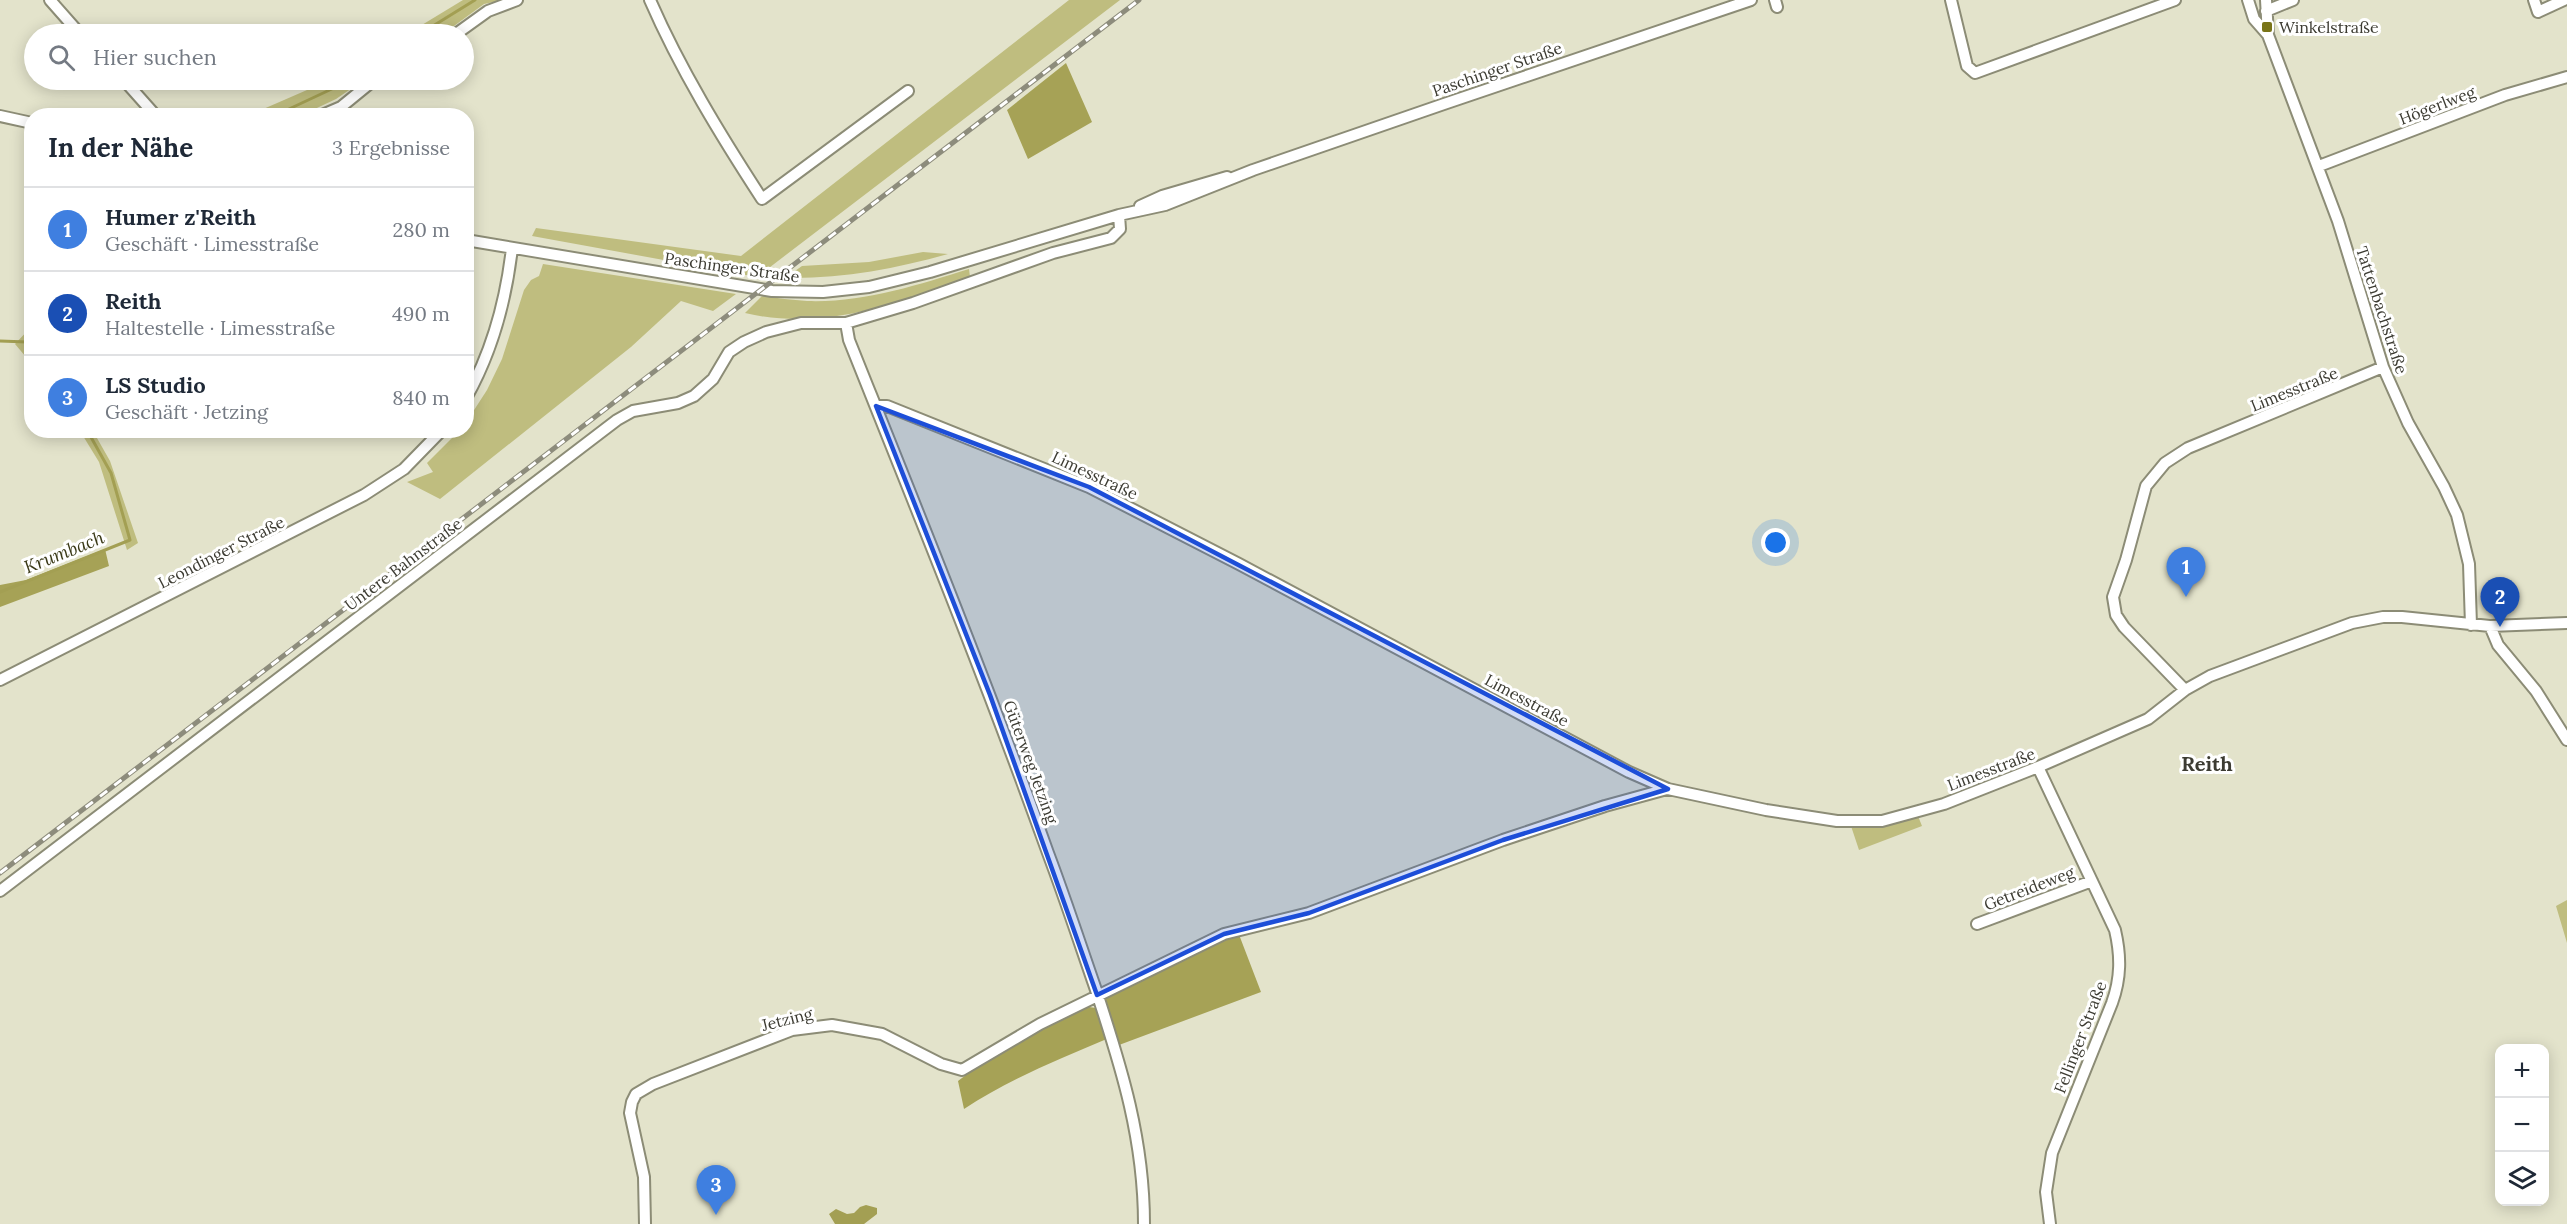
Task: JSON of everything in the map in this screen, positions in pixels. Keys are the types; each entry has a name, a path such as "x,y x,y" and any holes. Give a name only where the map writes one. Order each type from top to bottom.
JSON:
{"street":[{"path":"50,0 71,24"},
{"path":"470,24 488,11 518,0"},
{"path":"650,0 660,23 730,151 762,199 908,91"},
{"name":"Paschinger Straße","path":"474,242 746,287 800,293 868,287 912,277 1119,215 1162,196 1210,180 1254,170 1751,0"},
{"path":"1951,0 1967,66 1975,73 1981,73 2175,0"},
{"path":"2248,0 2254,19 2268,36"},
{"path":"2266,6 2293,0"},
{"path":"2534,0 2538,12 2564,0"},
{"name":"Tattenbachstraße","path":"2266,6 2268,36 2319,166 2383,367 2408,423 2457,515 2469,564 2471,625"},
{"name":"Högerlweg","path":"2319,166 2505,95 2567,77"},
{"path":"133,90 149,108"},
{"path":"339,108 362,90"},
{"path":"0,116 24,121"},
{"name":"Untere Bahnstraße","path":"0,891 616,420 633,411 678,403 694,396 713,379 729,352 760,334 801,323 846,323 913,303 1053,252 1111,238 1120,230 1119,215"},
{"path":"474,382 487,357 497,326 512,249"},
{"name":"Güterweg Jetzing","path":"846,323 849,340 990,695 1066,900 1114,1042 1130,1097 1139,1155 1144,1224"},
{"name":"Limesstraße","path":"2185,690 2124,627 2113,608 2113,590 2126,560 2141,499 2151,477 2165,462 2188,448 2383,367"},
{"name":"Limesstraße","path":"876,406 887,406 1098,491 1629,772 1668,789 1803,816 1851,822 1874,821 1909,815 1933,807 2038,767 2148,719 2185,690 2210,676 2369,619 2402,617 2490,626 2567,623"},
{"name":"Leondinger Straße","path":"0,680 364,495 404,469 434,438"},
{"path":"2490,626 2498,645 2536,691 2567,740"},
{"name":"Fellinger Straße","path":"2038,767 2115,930 2120,957 2119,979 2112,1003 2052,1153 2046,1192 2050,1224"},
{"path":"1097,994 1224,934 1309,913 1503,840 1605,806 1668,789"},
{"name":"Getreideweg","path":"1977,924 2092,880"},
{"name":"Jetzing","path":"645,1224 644,1178 630,1113 636,1094 653,1084 792,1030 832,1025 882,1034 933,1060 962,1070 1040,1024 1097,994"}],"highlighted area":[{"path":"876,406 1089,487 1668,789 1503,840 1309,913 1224,934 1097,995 990,695"}],"shaded area":[{"path":"463,0 503,0 484,4 457,24 423,24"},
{"path":"1069,0 1120,0 757,277 532,236 536,228 741,256"},
{"path":"1066,63 1092,122 1028,159 1007,110"},
{"path":"307,90 349,90 317,108 266,108"},
{"path":"923,252 948,254 867,272 826,277 785,278 802,266 869,262"},
{"path":"543,264 736,294 713,311 681,301 631,347 440,499 407,482 433,472 427,463 452,438 474,438 474,410 502,359 524,290 531,280 539,276"},
{"path":"969,269 970,277 860,312 804,319 775,318 745,313 762,296 807,301 848,299 910,287"},
{"path":"24,334 24,355 15,344"},
{"path":"84,438 97,438 110,461 138,543 127,550 99,462"},
{"path":"105,549 109,566 0,607 0,585 26,580"},
{"path":"1918,816 1922,826 1859,850 1851,826"},
{"path":"2567,900 2567,943 2556,906"},
{"path":"1238,932 1261,992 1119,1045 1105,999 1109,992"},
{"path":"1089,1007 1096,1008 1109,1038 1017,1079 964,1109 958,1081 995,1053"},
{"path":"866,1205 877,1208 877,1214 864,1224 835,1224 829,1214 836,1209 847,1214 854,1213"}],"waterway":[{"name":"Krumbach","path":"436,24 475,0"},
{"name":"Krumbach","path":"291,108 330,90"},
{"path":"0,341 24,342"},
{"name":"Krumbach","path":"0,592 130,540 111,473 91,438"}],"railway":[{"path":"0,873 1139,0"}],"place":[{"name":"Winkelstraße","path":"2267,27"},
{"name":"Humer z'Reith","path":"2186,597"},
{"name":"Reith","path":"2500,627"},
{"name":"LS Studio","path":"716,1215"}],"district":[{"name":"Reith","path":"2207,763"}]}
